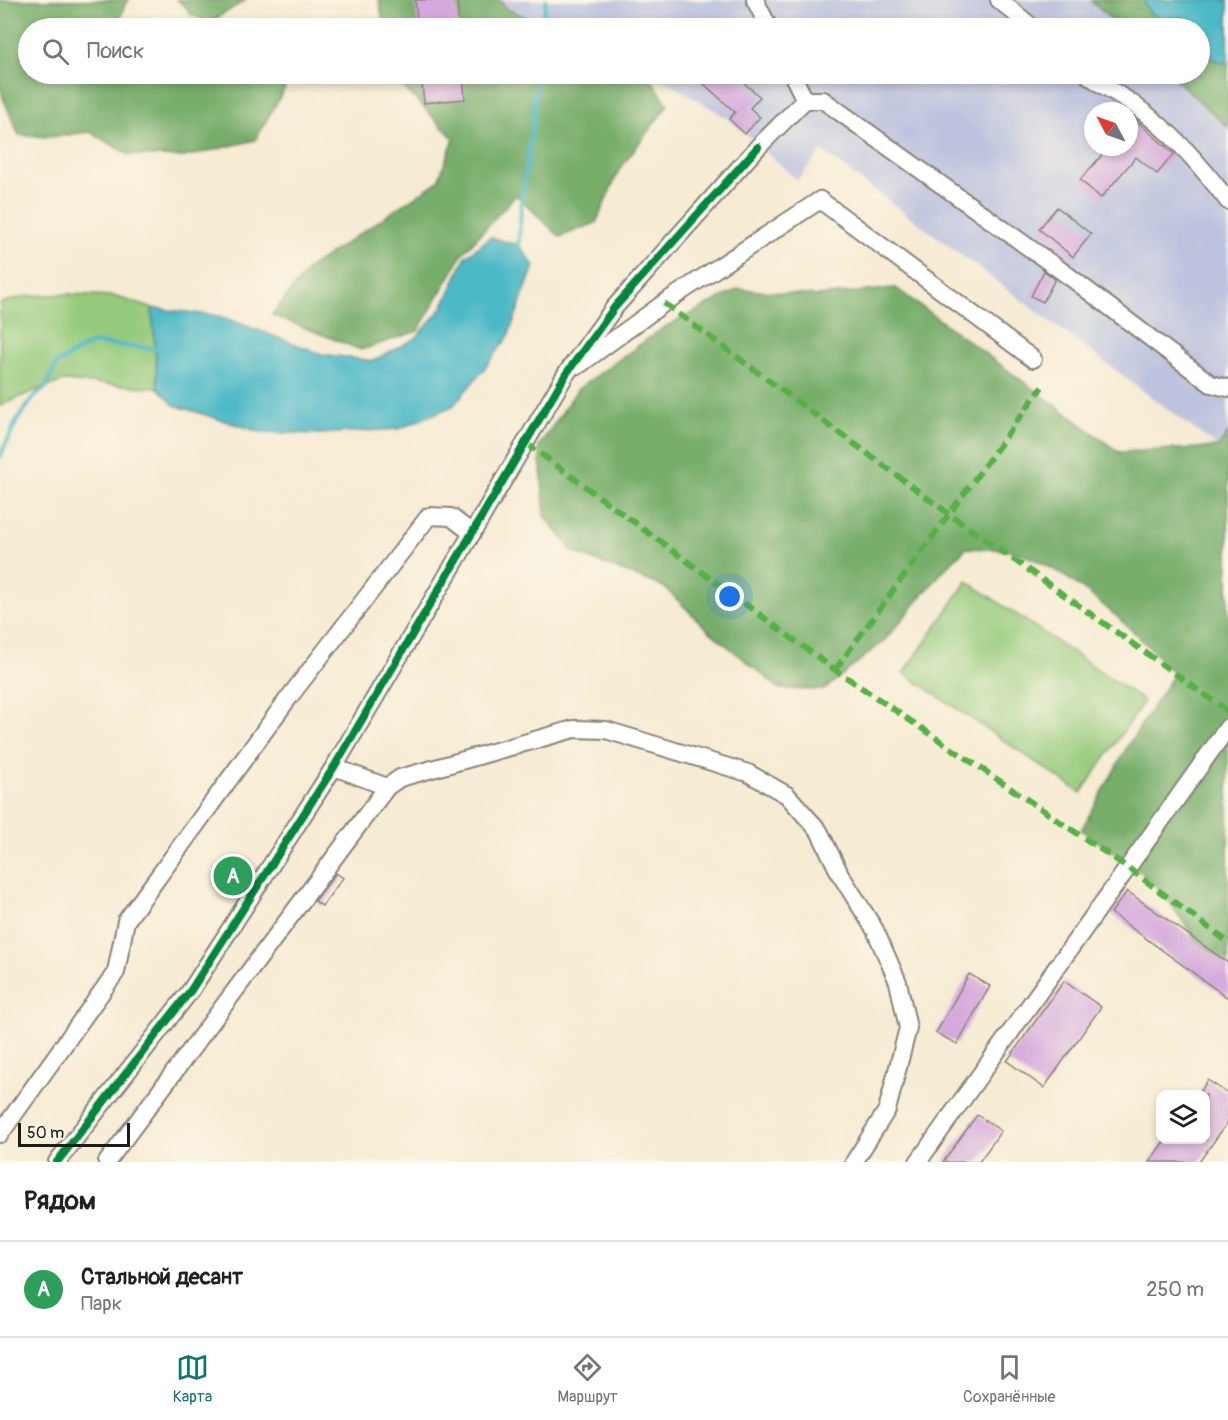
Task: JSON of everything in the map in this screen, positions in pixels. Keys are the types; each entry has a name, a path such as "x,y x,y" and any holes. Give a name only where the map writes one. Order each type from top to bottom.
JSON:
{"street":[{"path":"755,0 764,18"},
{"path":"999,0 1021,18"},
{"path":"797,84 805,100"},
{"path":"1099,84 1131,103 1187,149 1228,201"},
{"path":"57,1162 190,990 334,767 566,374 614,308 758,147 805,100 823,100 1070,277 1211,384 1228,388"},
{"path":"566,374 664,303 820,200 1033,359"},
{"path":"0,1134 116,972 126,921 287,700 429,516 451,517 472,533"},
{"path":"918,1162 1228,727"},
{"path":"107,1162 387,786 400,778 574,729 606,730 747,773 787,795 819,831 840,874 875,930 898,982 908,1028 887,1110 854,1162"},
{"path":"334,767 387,786"}],"shaded area":[{"path":"500,0 1090,0 1110,18 528,18 507,9"},
{"path":"671,84 1181,84 1228,127 1228,433 1218,447 822,151 797,180 729,119"}],"green space":[{"path":"0,0 130,0 126,2 120,18 18,18 18,84 282,84 285,88 255,140 184,157 129,155 90,132 49,137 19,135 3,98 0,84"},
{"path":"177,0 246,0 217,18 198,18 190,14"},
{"path":"379,0 500,0 507,9 528,18 382,18"},
{"path":"1090,0 1143,0 1150,14 1165,18 1110,18"},
{"path":"1210,56 1214,60 1228,64 1228,127 1181,84 1210,84"},
{"path":"401,84 654,84 668,105 619,170 596,223 560,237 516,195 463,253 418,331 361,350 272,315 309,268 438,181 454,139"},
{"path":"896,288 1119,452 1218,447 1228,433 1228,964 1196,940 1164,894 1142,873 1081,830 1129,744 1174,674 1119,618 1073,582 1026,556 999,549 966,548 943,571 884,641 824,690 780,689 709,631 664,587 573,552 545,516 539,446 578,389 663,328 738,289 818,296"},
{"path":"68,294 113,296 152,308 158,388 64,381 0,406 0,303 27,296"},
{"path":"967,581 1144,701 1081,793 904,673"}],"water":[{"path":"1143,0 1228,0 1228,64 1214,60 1210,56 1210,18 1165,18 1150,14"},
{"path":"491,237 520,246 534,266 508,337 453,406 399,429 320,434 260,432 174,405 158,388 152,308 220,316 322,354 373,361 416,338 442,308 466,256"}],"building":[{"path":"415,0 457,0 458,18 417,18"},
{"path":"422,84 464,84 465,99 424,103"},
{"path":"704,84 745,84 760,97 750,108 760,117 745,134 729,119 735,112"},
{"path":"1138,122 1174,154 1157,174 1136,157 1101,198 1080,180 1101,156 1138,156"},
{"path":"1057,207 1091,234 1073,257 1039,229"},
{"path":"1044,271 1055,279 1043,302 1031,296"},
{"path":"336,873 343,878 322,906 315,901"},
{"path":"1127,891 1228,963 1228,998 1111,913"},
{"path":"969,974 990,986 957,1044 936,1033"},
{"path":"1064,981 1101,1007 1044,1088 1007,1061"},
{"path":"1208,1080 1228,1094 1228,1122 1199,1162 1149,1162 1162,1144 1210,1144 1210,1090 1201,1090"},
{"path":"977,1115 1001,1131 979,1162 943,1162"}],"waterway":[{"path":"543,18 546,0"},
{"path":"518,250 522,197 534,119 536,84"},
{"path":"0,457 17,420 34,397 46,387 56,364 91,343 159,349"}],"marked path":[{"path":"664,303 952,516 1228,711"},
{"path":"835,670 1042,387"},
{"path":"526,443 831,667 1127,867 1228,942"}],"cycle path":[{"path":"57,1162 191,990 334,767 566,374 614,308 758,147"}],"place":[{"name":"Стальной десант","path":"233,876"}]}
